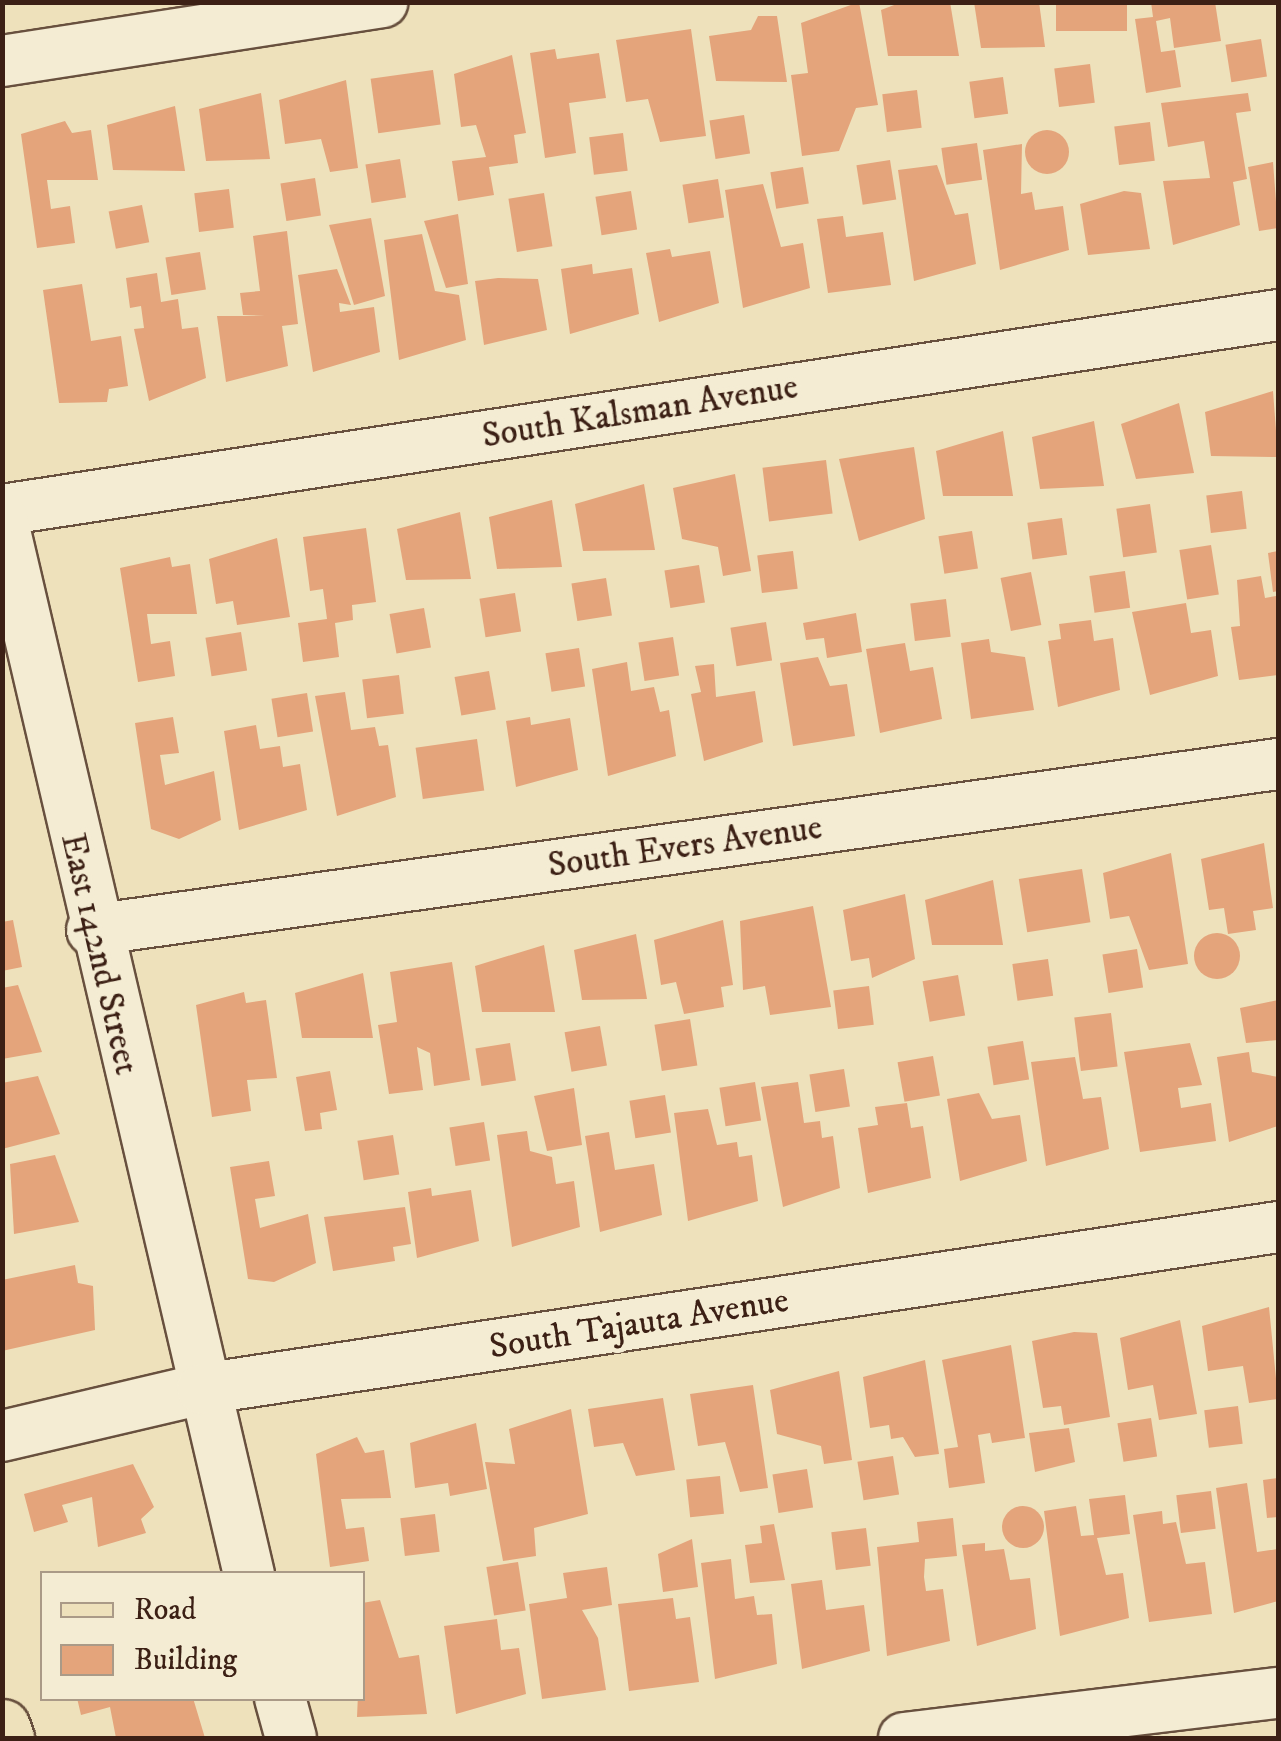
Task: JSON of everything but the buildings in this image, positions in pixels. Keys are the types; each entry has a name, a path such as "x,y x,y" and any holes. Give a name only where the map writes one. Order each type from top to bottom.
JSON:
{"main road":[{"path":"2,1727 6,1738"}],"street":[{"path":"2,61 382,2"},
{"name":"South Kalsman Avenue","path":"2,510 1278,315"},
{"name":"East 142nd Street","path":"2,518 92,930 248,1571"},
{"name":"South Evers Avenue","path":"92,930 1278,764"},
{"name":"South Tajauta Avenue","path":"2,1436 202,1389 1278,1228"},
{"path":"904,1738 1278,1694"},
{"path":"281,1701 290,1738"}]}
